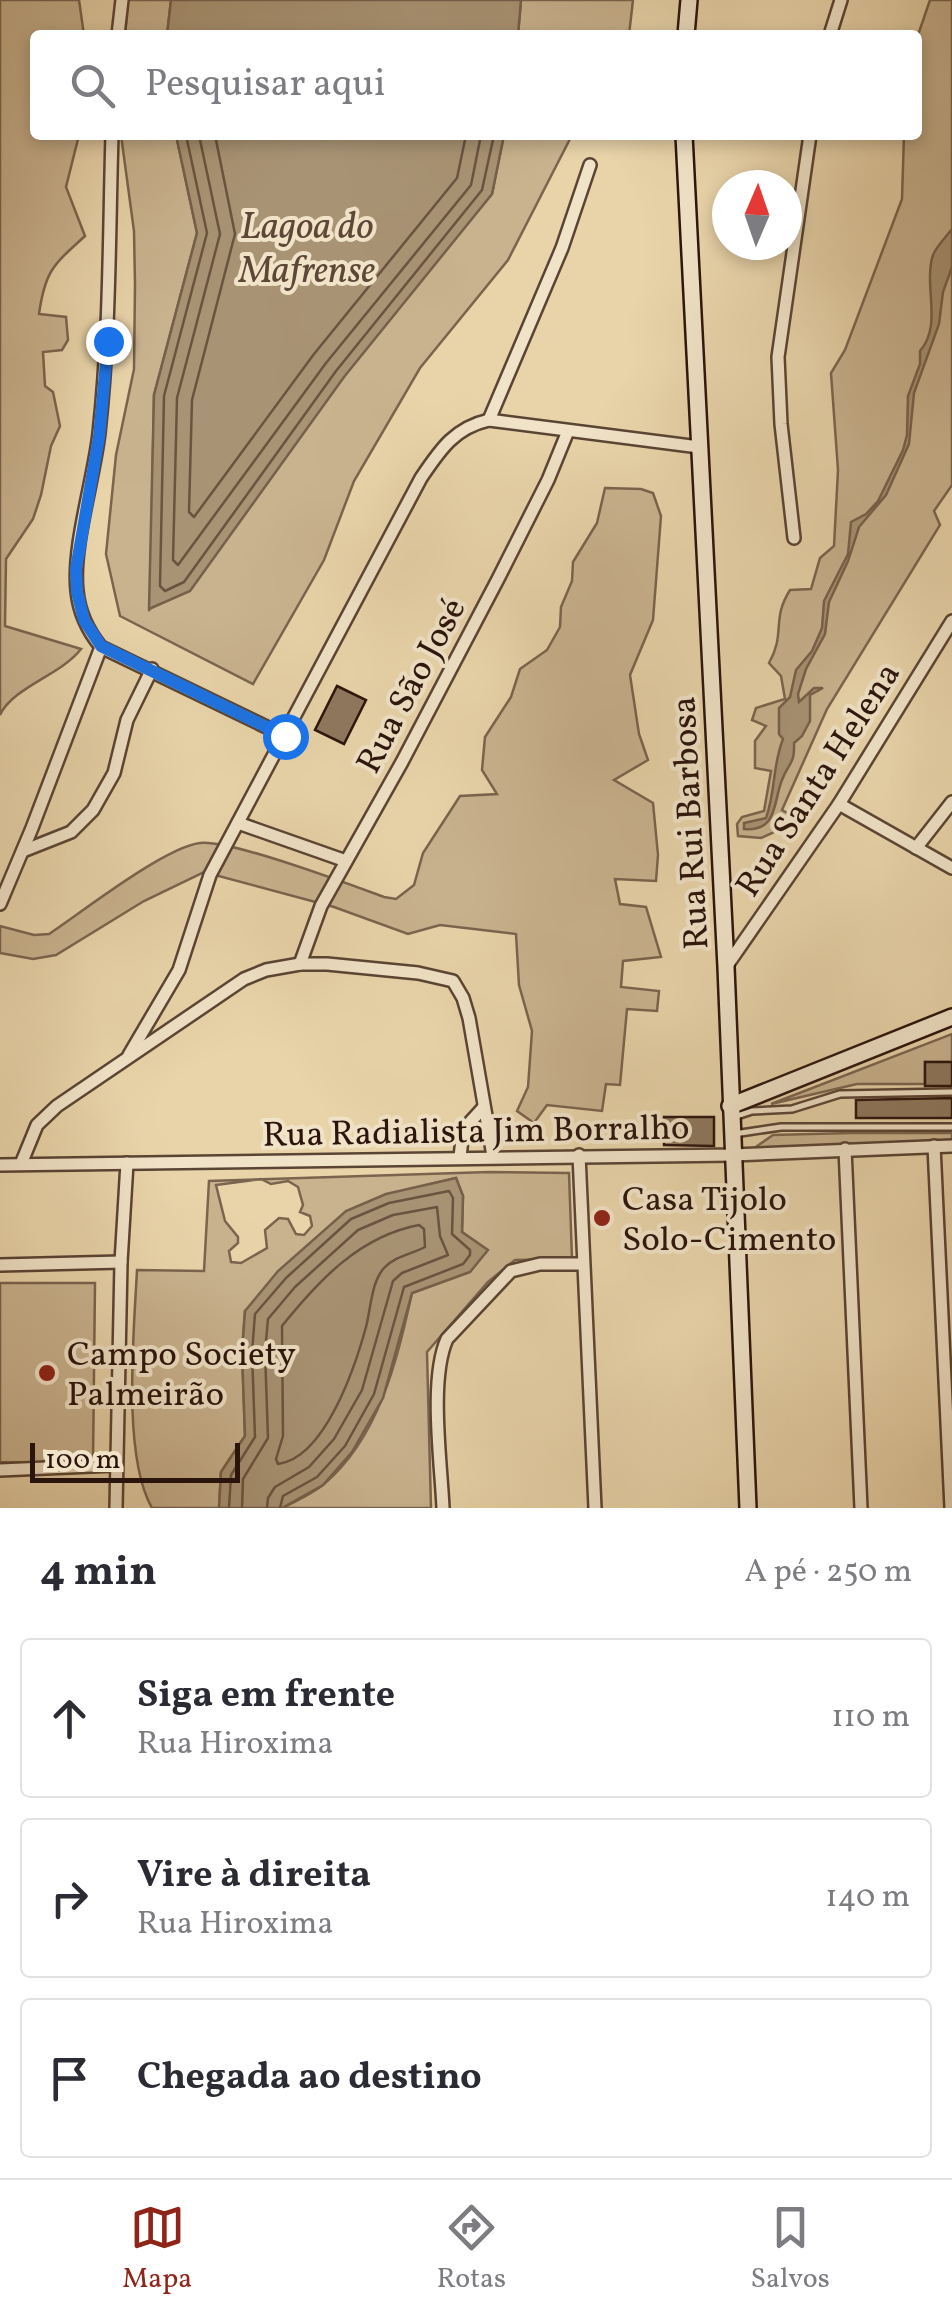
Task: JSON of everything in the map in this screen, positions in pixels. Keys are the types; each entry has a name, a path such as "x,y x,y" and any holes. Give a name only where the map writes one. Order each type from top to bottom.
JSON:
{"street":[{"path":"119,30 122,0"},
{"path":"686,30 688,0"},
{"path":"832,30 841,0"},
{"path":"112,140 108,341 99,437 76,569 84,620 101,646 285,736"},
{"name":"Rua Rui Barbosa","path":"684,140 726,967 748,1508"},
{"path":"794,538 778,358 809,140"},
{"path":"489,420 562,248 590,165"},
{"path":"129,1056 179,970 210,875 228,840 430,465 450,437 489,420 700,447"},
{"name":"Rua São José","path":"300,964 320,906 498,579 568,431"},
{"name":"Rua Santa Helena","path":"726,967 839,804 952,620"},
{"path":"0,904 101,646"},
{"path":"22,852 72,832 92,810 114,773 128,720 152,670"},
{"path":"916,848 952,802"},
{"path":"839,804 952,868"},
{"path":"238,823 346,862"},
{"path":"21,1164 42,1119 129,1056 244,979 300,964 418,974 453,981 464,998 469,1018 493,1156"},
{"path":"731,1120 754,1103 950,1016"},
{"path":"460,1157 463,1130 484,1107"},
{"path":"934,1146 951,1508"},
{"name":"Rua Radialista Jim Borralho","path":"0,1165 580,1154 733,1155 952,1146"},
{"path":"844,1148 861,1508"},
{"path":"580,1154 595,1508"},
{"path":"116,1508 127,1163"},
{"path":"0,1265 121,1262"},
{"path":"443,1508 438,1391 441,1352 447,1339 511,1271 540,1264 583,1264"},
{"path":"0,1470 115,1466"}],"lane":[{"path":"754,1103 792,1108 840,1094 952,1092"},
{"path":"731,1120 782,1127 952,1127"}],"shaded area":[{"path":"0,0 79,0 83,30 30,30 30,140 78,140 66,187 85,236 52,270 41,299 39,314 66,317 68,340 62,350 43,352 45,386 53,392 60,426 51,446 33,519 6,559 5,626 81,649 15,697 0,715"},
{"path":"128,0 171,0 168,30 125,30"},
{"path":"521,0 633,0 630,30 518,30"},
{"path":"930,0 952,0 952,485 934,511 940,525 827,709 782,810 789,814 783,828 761,838 738,836 737,824 742,817 764,811 771,771 755,768 755,741 766,726 752,720 756,708 785,699 781,676 769,663 777,643 781,610 790,590 811,589 820,558 834,546 838,470 831,373 845,350 902,199 904,140 922,140 920,30"},
{"path":"122,140 177,140 197,233 154,395 150,609 492,194 503,140 569,140 508,260 420,368 354,481 324,560 253,684 120,616 106,554 116,455 134,369 134,231"},
{"path":"605,488 653,493 661,516 653,620 630,675 639,734 648,760 614,780 653,803 656,881 615,879 620,904 646,907 661,957 623,961 621,987 659,991 657,1011 627,1009 620,1085 606,1084 602,1111 547,1105 534,1123 517,1111 528,1087 532,1031 519,985 516,934 440,925 408,934 334,907 204,872 144,901 56,955 33,959 0,953 0,926 34,935 49,934 146,868 200,843 263,855 396,899 414,885 423,853 460,796 497,794 482,770 485,737 511,697 520,669 547,650 560,627 573,562 597,523"},
{"path":"952,1034 952,1062 925,1062 925,1084 857,1084 771,1104"},
{"path":"952,1133 952,1144 747,1153 773,1135"},
{"path":"569,1173 572,1259 515,1260 488,1282 427,1352 431,1508 282,1508 324,1484 359,1444 392,1371 412,1293 470,1272 487,1250 462,1232 463,1196 456,1178 427,1185 245,1311 245,1436 221,1472 219,1508 152,1508 143,1485 133,1426 137,1270 204,1271 209,1181 258,1179 216,1185 225,1221 238,1237 238,1243 229,1251 231,1262 241,1263 267,1248 265,1230 279,1218 288,1219 296,1234 304,1235 312,1226 310,1216 300,1212 303,1205 298,1187 288,1181 271,1184 262,1179"},
{"name":"Campo Society Palmeirão","path":"0,1283 95,1283 93,1463 0,1462"}],"water":[{"path":"171,0 521,0 518,30 168,30"},
{"name":"Lagoa do Mafrense","path":"177,140 503,140 492,194 344,377 190,591 149,609 154,395 197,233"},
{"path":"952,229 952,267 943,292 939,324 914,393 909,444 886,495 859,527 829,602 825,634 806,669 799,702 814,688 823,688 810,695 810,721 794,743 769,821 755,829 744,829 744,823 766,818 783,739 779,734 779,708 790,697 796,670 812,651 822,628 824,601 848,554 851,522 878,501 903,450 908,396 932,317 933,255"},
{"path":"456,1178 463,1196 462,1232 488,1250 470,1272 412,1293 383,1398 352,1452 323,1485 282,1508 219,1508 221,1472 245,1436 245,1311 278,1271 346,1211 386,1194"}],"building":[{"path":"337,686 366,700 344,744 315,730"},
{"path":"925,1062 952,1062 952,1086 925,1086"},
{"path":"952,1098 952,1118 856,1118 856,1100"},
{"path":"664,1117 714,1117 714,1146 664,1145"}],"place":[{"name":"Casa Tijolo Solo-Cimento","path":"602,1218"},
{"name":"Campo Society Palmeirão","path":"47,1373"}],"route":[{"path":"108,341 99,437 76,569 84,620 101,646 285,736"}]}
